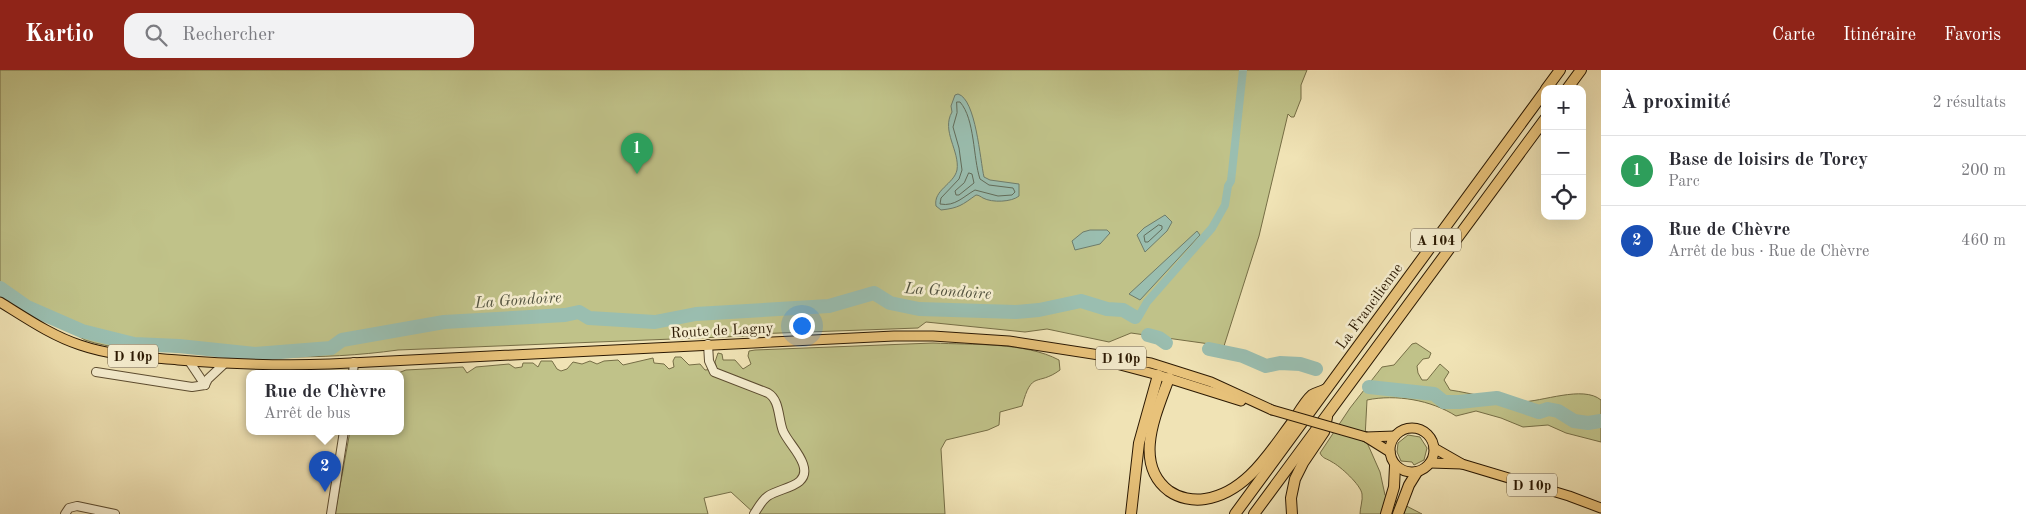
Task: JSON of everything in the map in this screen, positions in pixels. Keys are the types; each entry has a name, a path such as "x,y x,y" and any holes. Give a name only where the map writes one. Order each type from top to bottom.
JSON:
{"highway":[{"path":"1570,85 1581,70"},
{"name":"La Francilienne","path":"1549,85 1557,72"},
{"name":"La Francilienne","path":"1235,514 1541,97"},
{"name":"La Francilienne","path":"1254,514 1541,124"},
{"path":"1132,514 1137,451 1162,371"},
{"path":"1169,378 1151,432 1149,453 1151,465 1158,480 1166,489 1179,496 1197,500 1218,496 1240,484 1253,472 1311,396 1327,388"},
{"path":"1292,514 1291,498 1295,479 1302,463 1324,432 1328,413"},
{"path":"1386,514 1394,487 1396,466"},
{"path":"1398,514 1409,485 1417,472"}],"main road":[{"name":"D 10p","path":"0,302 53,334 78,345 114,354 224,364 278,366 354,362"},
{"name":"Route de Lagny","path":"354,362 708,344 933,336 1008,341 1076,352 1162,371"},
{"name":"D 10p","path":"1162,371 1177,370 1210,382 1272,410"},
{"path":"1169,378 1177,370"},
{"name":"D 10p","path":"1162,371 1169,378 1366,437 1390,452"},
{"path":"1417,429 1428,436 1434,448 1430,463 1424,469 1417,472 1405,472 1396,466 1390,452 1394,436 1403,430 1417,429"},
{"name":"D 10p","path":"1366,437 1394,436"},
{"name":"D 10p","path":"1434,448 1462,464 1569,496 1601,508"},
{"name":"D 10p","path":"1430,463 1462,464"}],"street":[{"path":"708,344 709,361 714,372 768,393 774,398 784,432 802,461 804,468 798,483 768,496 754,513"},
{"path":"189,361 205,385"},
{"path":"353,370 354,362"},
{"path":"205,385 208,379 224,364"},
{"path":"96,372 192,387 205,385"},
{"path":"331,514 343,435"},
{"path":"65,514 69,508 77,506 115,514"}],"green space":[{"path":"0,70 1307,70 1301,85 1301,99 1294,117 1288,114 1259,236 1224,346 1131,333 1109,342 1047,329 1025,332 926,322 918,328 398,350 340,356 282,357 135,349 95,343 85,340 0,289"},
{"path":"933,343 1014,347 1045,354 1059,360 1060,370 1032,383 1022,406 1000,412 999,425 988,430 946,440 941,449 945,514 755,514 731,492 704,498 708,514 335,514 349,435 404,435 404,371 463,367 467,373 476,367 509,364 515,368 522,367 523,363 533,363 538,367 541,361 552,361 557,369 561,371 567,369 573,362 582,364 590,361 597,364 604,361 618,360 623,365 653,358 654,363 664,364 669,369 674,367 673,361 675,357 681,357 689,365 700,364 705,370 717,369 715,362 718,353 722,354 723,360 735,360 743,369 751,364 748,356 749,351"},
{"path":"1416,343 1431,353 1429,358 1423,359 1417,366 1422,380 1427,380 1440,364 1449,372 1444,380 1450,390 1520,402 1573,394 1584,394 1601,400 1601,442 1566,433 1548,425 1523,427 1476,411 1456,416 1436,406 1413,400 1378,398 1367,400 1365,438 1380,472 1385,495 1422,514 1360,514 1361,490 1345,472 1320,453 1350,408 1382,367 1394,365 1412,344"},
{"path":"1408,435 1420,437 1427,448 1424,460 1414,465 1412,462 1401,461 1397,452 1398,443"}],"water":[{"path":"958,94 964,98 973,118 984,177 990,180 1019,184 1019,196 1016,198 1007,201 996,201 987,200 976,195 964,204 956,207 941,210 936,206 938,196 957,170 949,119 952,112 951,106 955,95"},
{"path":"1165,215 1172,222 1167,231 1145,252 1137,235 1144,228"},
{"path":"1107,230 1110,233 1100,244 1075,250 1072,241 1083,232"},
{"path":"1197,231 1200,235 1140,300 1129,294"}],"waterway":[{"path":"1135,317 1139,316 1147,302 1212,228 1225,205 1228,186 1231,181 1243,70"},
{"name":"La Gondoire","path":"0,288 27,307 82,331 134,344 179,346 255,354 331,348 342,340 444,322 565,315 579,312 589,318 655,322 696,314 829,306 874,293 890,303 919,309 1016,312 1039,310 1081,301 1107,309 1123,310 1135,317"},
{"name":"La Gondoire","path":"1148,335 1159,338 1166,343"},
{"name":"La Gondoire","path":"1209,349 1243,356 1266,366 1280,363 1300,364 1316,369"},
{"name":"La Gondoire","path":"1369,387 1434,394 1444,402 1497,398 1539,412 1548,409 1558,411 1574,421 1588,423 1601,421"}],"place":[{"name":"Base de loisirs de Torcy","path":"637,174"},
{"name":"Rue de Chèvre","path":"325,492"}]}
